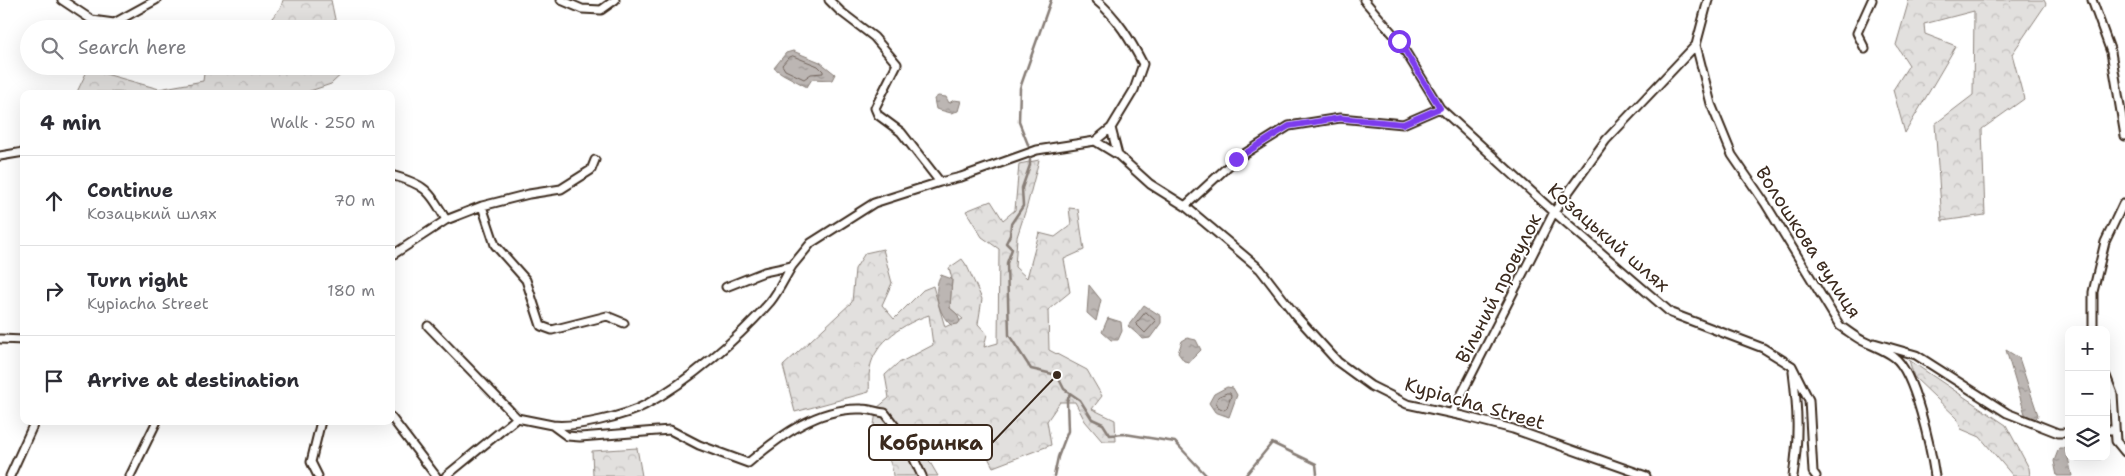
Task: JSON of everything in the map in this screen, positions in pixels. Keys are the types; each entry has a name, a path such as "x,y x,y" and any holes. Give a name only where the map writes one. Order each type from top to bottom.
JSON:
{"street":[{"path":"62,0 92,20"},
{"path":"119,20 156,0"},
{"path":"562,0 582,9 601,10 615,0"},
{"path":"829,0 840,11 874,37 898,64 875,108 878,115 901,132 940,182"},
{"path":"428,326 517,418 552,425 592,423 644,406 694,372 737,337 772,300 792,266 811,243 874,203 960,177 1037,150 1095,141 1111,128 1134,90 1143,64 1130,40 1104,6 1096,0"},
{"name":"Козацький шлях","path":"1364,0 1399,41 1440,108 1554,212 1671,313 1763,348 1792,366"},
{"name":"Волошкова вулиця","path":"1708,0 1696,45 1711,104 1732,155 1765,203 1840,326 1895,358 1905,370 1913,389 1931,450 1935,476"},
{"path":"1865,49 1857,34 1872,0"},
{"path":"2093,1 2111,52 2125,136"},
{"name":"Вільний провулок","path":"1452,413 1554,212 1606,140 1696,45"},
{"path":"1185,206 1236,159 1289,126 1340,118 1403,124 1440,108"},
{"path":"1111,128 1118,156"},
{"name":"Kypiacha Street","path":"1095,141 1118,156 1150,184 1185,206 1260,269 1297,317 1338,362 1371,386 1407,404 1452,413 1513,429 1646,476"},
{"path":"0,156 20,153"},
{"path":"395,253 446,220 482,206 529,194 561,189 591,170 595,160"},
{"path":"395,176 416,182 435,200 446,220"},
{"path":"2093,326 2093,292 2105,242 2122,204 2125,204"},
{"path":"482,206 495,245 526,280 541,326 552,330 607,316 624,323"},
{"path":"726,287 764,272 792,266"},
{"path":"0,339 20,340"},
{"path":"1860,339 1916,355 2007,413 2058,433 2065,433"},
{"path":"1792,366 1798,418 1798,442 1793,476"},
{"path":"1792,366 1809,400 1814,472 1816,476"},
{"path":"2110,386 2113,394 2116,441 2125,452"},
{"path":"552,425 567,436 580,437 670,430 699,445 748,463 766,448 814,417 836,410 862,409 885,413 904,438 922,476"},
{"path":"446,476 517,418"},
{"path":"395,422 436,476"},
{"path":"10,476 33,425"},
{"path":"130,476 155,425"},
{"path":"317,425 311,462 318,476"},
{"path":"2110,430 2115,430"}],"green space":[{"path":"283,0 331,0 335,20 270,20 281,7"},
{"path":"1909,0 2044,0 2046,4 2012,54 2024,99 1982,129 1985,215 1942,221 1935,124 1973,95 1974,11 1924,24 1925,34 1956,46 1905,133 1893,90 1909,65 1896,45"},
{"path":"85,75 109,75 159,89 203,81 204,75 341,75 331,84 313,90 78,90"},
{"path":"1039,160 1017,237 1015,267 1027,278 1039,233 1055,237 1071,225 1069,208 1078,209 1084,250 1064,259 1070,292 1048,310 1049,350 1087,370 1102,396 1092,409 1115,420 1116,441 1102,441 1085,421 1075,402 1060,402 1047,421 1051,445 993,467 979,440 951,424 942,425 924,452 938,476 893,476 889,460 879,450 875,441 874,426 877,408 889,398 885,375 897,364 933,345 929,315 910,323 892,334 878,349 870,368 869,392 795,412 783,366 852,302 855,269 865,253 883,249 892,283 882,305 894,319 923,290 933,286 945,327 963,319 950,308 952,279 949,268 962,259 982,299 978,324 987,334 984,347 998,343 999,249 982,237 966,211 991,201 1003,220 1015,210 1019,164"},
{"path":"1909,360 2006,425 2029,468 2030,476 2013,476 1980,437 1961,429 1957,418 1914,377"},
{"path":"637,448 642,476 593,476 592,451"}],"water":[{"path":"793,51 820,62 835,74 832,80 812,79 807,87 774,68 786,53"},
{"path":"938,96 946,97 949,103 954,100 961,101 958,111 951,113 936,109 934,99"},
{"path":"941,275 952,279 950,308 957,314 960,321 958,324 951,325 940,308 937,287"},
{"path":"1089,285 1101,300 1096,321 1087,313"},
{"path":"1144,305 1161,316 1161,323 1150,338 1143,339 1128,326"},
{"path":"1108,318 1121,322 1122,331 1118,340 1111,340 1102,332"},
{"path":"1187,338 1196,340 1201,350 1189,362 1184,361 1178,353 1182,341"},
{"path":"2006,350 2019,358 2038,415 2035,420 2025,414"},
{"path":"1227,387 1233,388 1237,395 1229,417 1215,412 1209,403 1214,394"},
{"path":"2059,448 2065,448 2065,461 2069,461 2072,476 2057,476 2054,461"}],"waterway":[{"path":"1029,147 1019,122 1020,88 1051,0"},
{"path":"1030,159 1030,165 1022,188 1023,206 1011,224 1010,235 1006,243 1012,249 1007,263 1009,335 1031,369 1057,375 1064,389 1080,400 1092,419 1103,424 1110,435 1125,434 1175,442 1206,475 1211,476"},
{"path":"1054,476 1058,457 1068,431 1067,401 1070,394"},
{"path":"1245,476 1272,443 1316,464 1317,474"}],"place":[{"name":"Кобринка","path":"1057,375"}],"route":[{"path":"1236,159 1289,126 1340,118 1403,124 1440,108 1399,41"}]}
